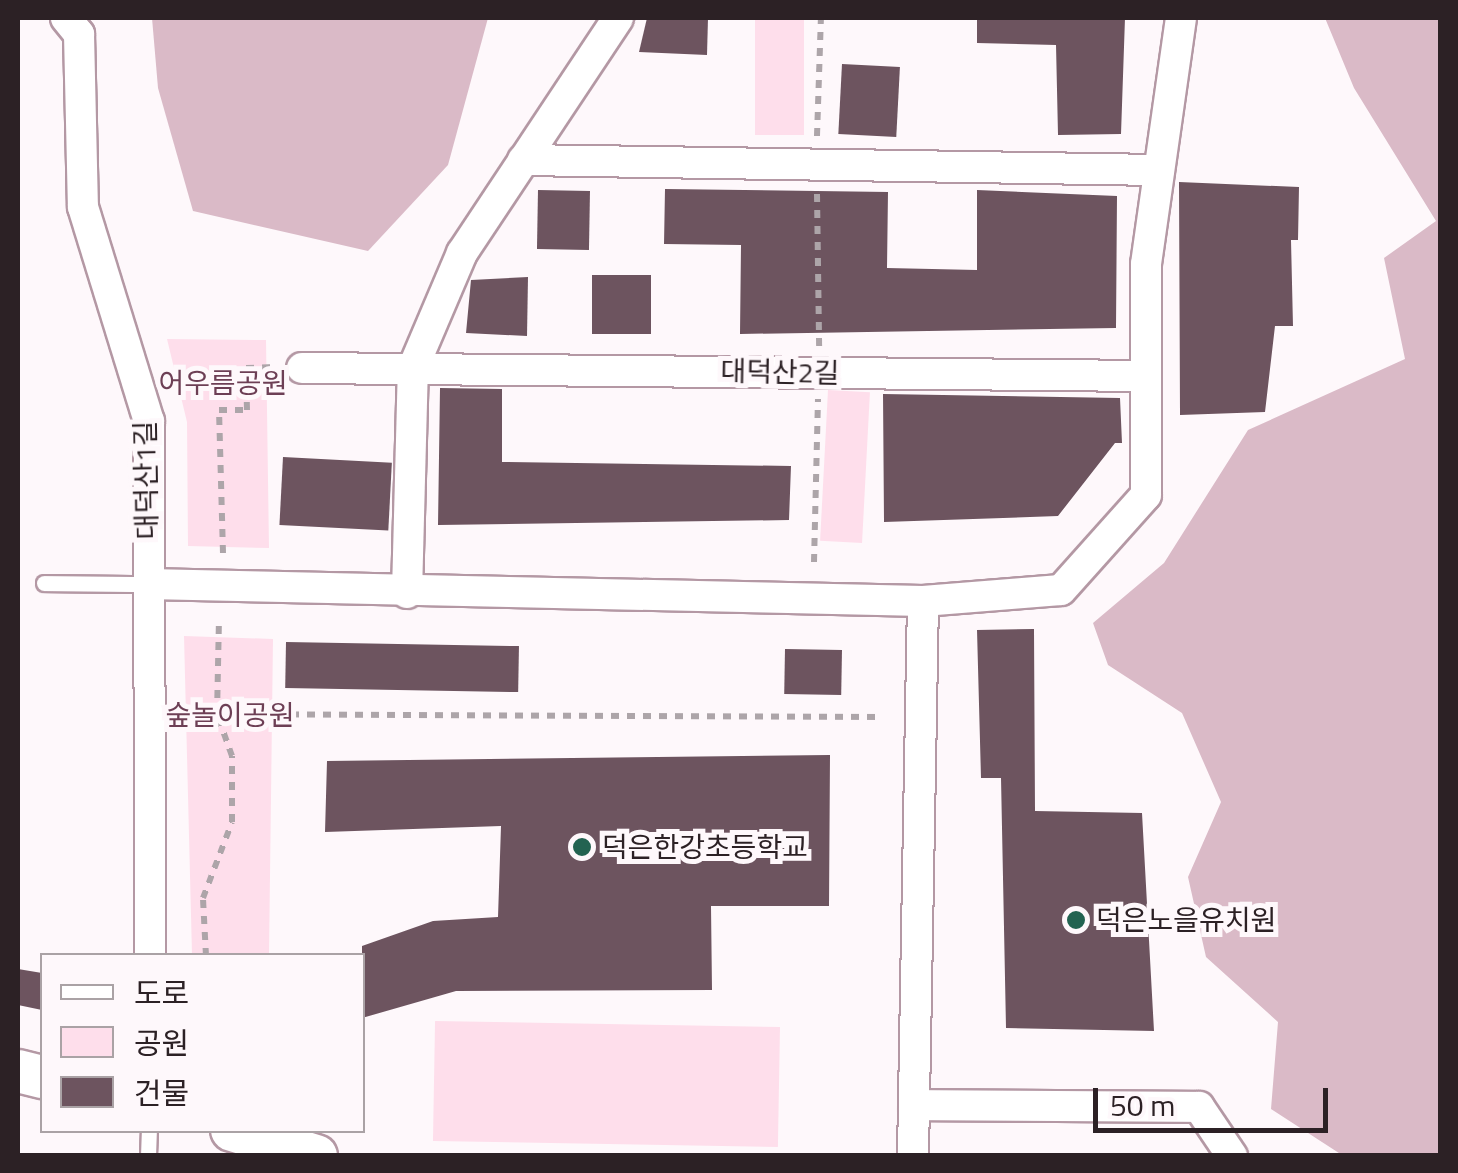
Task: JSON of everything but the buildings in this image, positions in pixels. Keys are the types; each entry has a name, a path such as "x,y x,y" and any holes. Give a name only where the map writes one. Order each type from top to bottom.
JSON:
{"street":[{"name":"대덕산1길","path":"66,18 79,34 84,207 149,421 150,953"},
{"path":"407,593 413,368 462,253 618,18"},
{"path":"148,584 407,593 923,600 1061,590 1146,496 1146,264 1182,18"},
{"path":"523,160 1159,170"},
{"name":"대덕산2길","path":"302,368 1146,376"},
{"path":"913,1156 923,600"},
{"path":"914,1105 1199,1107 1232,1156"},
{"path":"242,1133 316,1156"}],"lane":[{"path":"44,583 148,584"}],"path":[{"path":"814,562 819,373 816,164 821,18"},
{"path":"224,553 219,410 247,410 246,368 302,368"},
{"path":"206,953 203,898 232,822 232,756 217,714 219,620"},
{"path":"177,714 882,717"}],"green space":[{"path":"755,18 804,18 804,135 755,135"},
{"name":"어우름공원","path":"167,339 266,340 269,548 188,546 187,422"},
{"path":"828,390 870,392 862,543 820,541"},
{"name":"숲놀이공원","path":"184,636 273,639 269,953 192,953"},
{"path":"435,1021 780,1027 778,1147 433,1141"}],"shaded area":[{"path":"152,18 488,18 448,165 368,251 193,211 158,88"},
{"path":"1325,18 1440,18 1440,1155 1342,1155 1271,1109 1278,1022 1206,957 1188,877 1221,802 1182,713 1108,665 1093,623 1164,563 1248,430 1405,359 1384,258 1436,221 1354,88"}],"place":[{"name":"덕은한강초등학교","path":"582,847"},
{"name":"덕은노을유치원","path":"1076,920"}]}
